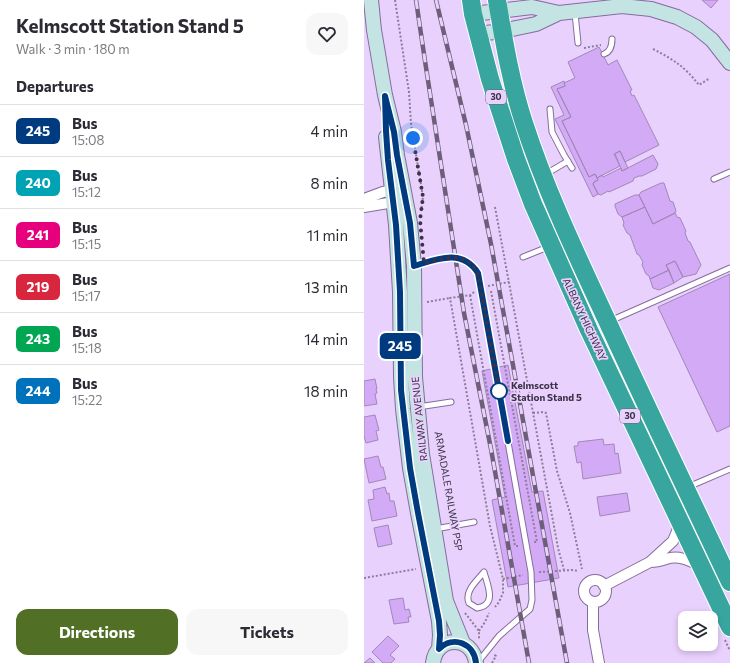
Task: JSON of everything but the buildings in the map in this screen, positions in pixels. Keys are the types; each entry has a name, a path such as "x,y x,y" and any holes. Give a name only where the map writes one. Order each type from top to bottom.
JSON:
{"highway":[{"name":"ALBANY HIGHWAY","path":"498,5 511,78 524,123 542,173 579,260 730,582"},
{"name":"ALBANY HIGHWAY","path":"472,7 490,78 532,204 589,330 730,627"},
{"path":"589,330 608,322"}],"main road":[{"name":"RAILWAY AVENUE","path":"371,0 374,30 385,96 386,131 398,195 410,223 414,266 415,376 422,454 446,600 463,643 472,650 477,663"},
{"path":"472,7 498,5 532,7 559,13"},
{"path":"478,34 536,24 559,13 631,6 651,9 668,14 696,27 718,46 730,62"},
{"name":"RAILWAY AVENUE","path":"364,7 374,30"},
{"name":"RAILWAY AVENUE","path":"398,195 396,225 403,409 410,468 439,621 440,635 434,659"},
{"path":"400,329 403,320 404,272 408,266 414,266"},
{"name":"RAILWAY AVENUE","path":"434,659 450,642 463,643"}],"street":[{"path":"364,199 375,194 398,195"},
{"path":"364,207 398,195"},
{"path":"604,586 650,562 673,541 680,524"},
{"path":"650,562 659,562 666,559 678,558 691,561 701,567"},
{"path":"593,580 601,582 604,586 606,591 604,598 597,602 590,601 585,595 584,588 586,584 593,580"},
{"path":"593,602 593,630 599,663"}],"lane":[{"path":"574,11 578,43"},
{"path":"604,54 609,51 612,44 612,39"},
{"path":"550,109 552,132 572,168"},
{"path":"542,173 551,171 568,161"},
{"path":"714,179 730,172"},
{"path":"523,257 551,245"},
{"path":"414,266 455,257 466,260 472,264 478,273 531,572 532,604 526,614 508,629 487,650 477,663"},
{"path":"608,322 730,268"},
{"path":"403,409 451,402"},
{"path":"686,488 730,469"},
{"path":"434,529 474,522"},
{"path":"484,572 490,593 490,599 485,605 477,608 469,603 469,592 484,572"}],"path":[{"path":"395,0 409,92 411,124 423,197 420,216"},
{"path":"653,49 677,62 688,71 699,85 710,78"},
{"path":"495,207 558,548 564,570"},
{"path":"486,289 489,286 509,282"},
{"path":"489,286 495,308 537,542 533,542"},
{"path":"426,302 470,295 475,291"},
{"path":"470,295 515,546 520,546"},
{"path":"426,307 427,297"},
{"path":"450,298 490,526 503,578 517,576"},
{"path":"533,413 544,412 546,414 557,471 570,513 582,569"},
{"path":"537,565 538,572"},
{"path":"364,578 423,568"},
{"path":"534,573 564,570 578,571"},
{"path":"461,607 479,631 480,642 487,650 496,656 492,663"}],"railway":[{"path":"416,0 464,313 491,449 529,663"},
{"path":"436,0 466,125 491,244 567,663"}],"bus line":[{"name":"245","path":"476,663 472,650 463,643 450,642 439,649 439,621 410,468 401,390 400,292 396,225 388,160 385,96 394,132 410,223 414,266 455,257 466,260 476,269 489,331 508,441"}],"place":[{"name":"Kelmscott Station Stand 5","path":"499,391"}],"route":[{"path":"413,138 423,197 420,220 424,263 455,257 466,260 476,269 489,331 499,391"}]}
